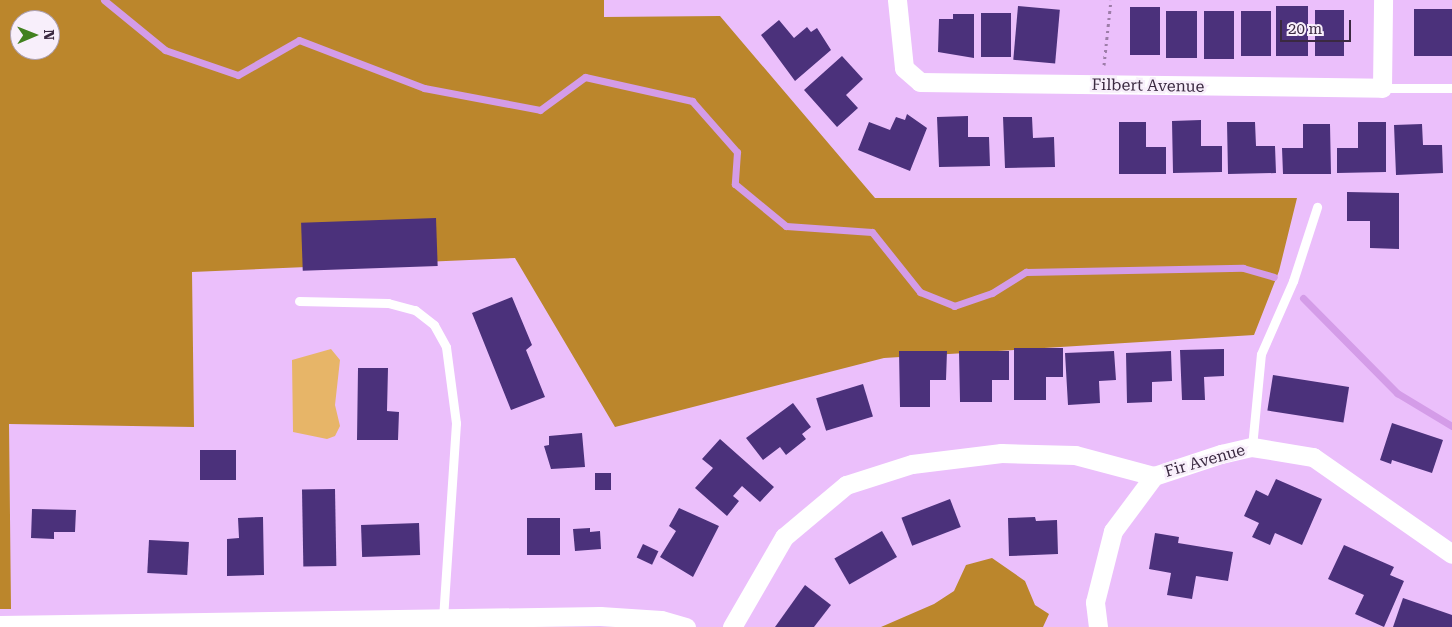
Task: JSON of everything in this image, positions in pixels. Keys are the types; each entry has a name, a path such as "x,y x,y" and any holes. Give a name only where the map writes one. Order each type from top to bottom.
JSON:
{"street":[{"name":"Filbert Avenue","path":"897,0 904,68 915,79 1103,85 1382,88"},
{"path":"1382,88 1383,0"},
{"name":"Fir Avenue","path":"1098,627 1095,602 1113,531 1154,476 1252,448 1313,457 1452,554"},
{"path":"732,627 784,538 846,485 912,464 1001,453 1075,455 1154,476"},
{"path":"0,625 90,626 661,620 686,627"}],"lane":[{"path":"1382,88 1452,88"},
{"path":"1252,448 1261,354 1294,281 1317,207"},
{"path":"300,302 388,303 415,310 434,325 446,347 456,423 433,621"}],"path":[{"path":"1103,85 1111,0"}],"shaded area":[{"path":"0,0 604,0 604,17 720,16 875,198 1297,198 1279,271 1254,335 884,358 615,427 515,258 192,272 194,427 9,424 11,609 0,609"},
{"path":"331,349 340,360 335,405 340,426 335,436 327,439 293,432 292,360"},
{"path":"992,558 1025,581 1035,605 1049,614 1043,627 881,627 934,604 954,591 966,565"}],"building":[{"path":"1018,6 1060,10 1055,63 1013,60"},
{"path":"1276,6 1308,6 1308,56 1276,56"},
{"path":"1130,7 1160,7 1160,55 1130,55"},
{"path":"1414,9 1452,9 1452,56 1414,56"},
{"path":"1315,10 1344,10 1344,56 1315,56"},
{"path":"1166,11 1197,11 1197,58 1166,58"},
{"path":"1204,11 1234,11 1234,59 1204,59"},
{"path":"1241,11 1271,11 1271,56 1241,56"},
{"path":"981,13 1011,13 1011,57 981,57"},
{"path":"953,14 974,14 974,58 938,52 939,19 953,19"},
{"path":"779,20 794,38 807,27 811,32 817,28 831,50 795,81 761,35"},
{"path":"842,56 863,79 846,95 858,108 837,127 804,90"},
{"path":"907,114 927,128 910,171 858,150 869,122 890,130 896,117 905,120"},
{"path":"968,116 968,137 989,137 990,166 939,167 937,117"},
{"path":"1003,117 1032,117 1033,138 1054,137 1055,167 1005,168"},
{"path":"1201,120 1201,146 1222,146 1222,172 1173,173 1172,121"},
{"path":"1119,122 1146,122 1146,147 1166,147 1166,174 1119,174"},
{"path":"1227,122 1255,122 1256,146 1275,146 1276,173 1228,174"},
{"path":"1358,122 1386,122 1386,172 1337,173 1337,148 1358,148"},
{"path":"1303,124 1330,124 1331,174 1283,174 1282,148 1303,148"},
{"path":"1422,124 1423,145 1442,145 1443,173 1396,175 1394,125"},
{"path":"1347,192 1399,193 1399,249 1370,248 1370,221 1347,221"},
{"path":"436,218 438,266 303,271 301,223"},
{"path":"512,297 532,345 526,350 545,397 511,410 472,313"},
{"path":"1014,348 1063,348 1063,377 1046,377 1046,400 1014,400"},
{"path":"1224,349 1224,376 1204,377 1205,400 1182,400 1180,350"},
{"path":"899,351 947,351 946,380 930,380 930,407 900,407"},
{"path":"959,351 1009,351 1009,380 992,380 992,402 960,402"},
{"path":"1114,351 1116,380 1099,381 1100,403 1068,405 1065,353"},
{"path":"1171,351 1172,381 1152,382 1152,402 1127,403 1126,353"},
{"path":"358,368 388,368 387,411 399,412 398,440 357,440"},
{"path":"1273,375 1349,387 1343,423 1267,411"},
{"path":"863,384 873,417 826,431 816,398"},
{"path":"793,403 811,427 802,434 806,439 786,455 780,447 763,460 746,438"},
{"path":"1392,423 1443,440 1432,473 1392,460 1391,464 1380,460"},
{"path":"582,433 585,467 551,469 544,446 549,445 549,436"},
{"path":"720,439 774,487 760,502 742,486 733,496 739,501 727,516 695,488 713,468 702,459"},
{"path":"200,450 236,450 236,480 200,480"},
{"path":"595,473 611,473 611,490 595,490"},
{"path":"1276,479 1322,499 1302,545 1275,533 1270,545 1252,537 1259,523 1244,516 1256,490 1268,496"},
{"path":"335,489 336,566 303,567 302,490"},
{"path":"950,499 961,527 912,546 901,518"},
{"path":"679,508 719,526 693,577 660,557 676,531 669,526"},
{"path":"32,509 76,510 75,532 54,532 54,539 31,538"},
{"path":"263,517 264,575 227,576 227,539 239,538 238,518"},
{"path":"1035,517 1036,521 1057,520 1058,554 1009,556 1008,518"},
{"path":"527,518 560,518 560,555 527,555"},
{"path":"419,523 420,555 362,557 361,525"},
{"path":"590,528 590,532 600,531 601,549 575,551 573,529"},
{"path":"882,531 897,557 849,584 834,558"},
{"path":"1155,533 1179,537 1178,543 1233,552 1228,581 1196,576 1192,599 1167,595 1171,573 1149,569"},
{"path":"149,540 189,542 187,575 147,573"},
{"path":"643,544 658,551 652,565 637,558"},
{"path":"1344,545 1394,567 1390,575 1404,581 1384,627 1355,614 1364,595 1328,579"},
{"path":"805,585 831,605 814,627 775,627"},
{"path":"1403,598 1452,615 1452,627 1393,627"}],"waterway":[{"path":"104,0 165,50 238,75 299,40 424,88 540,110 585,77 692,101 737,152 735,184 786,226 872,232 920,292 954,306 992,293 1026,272 1243,268 1274,277"},
{"path":"1303,298 1397,393 1452,426"}]}
